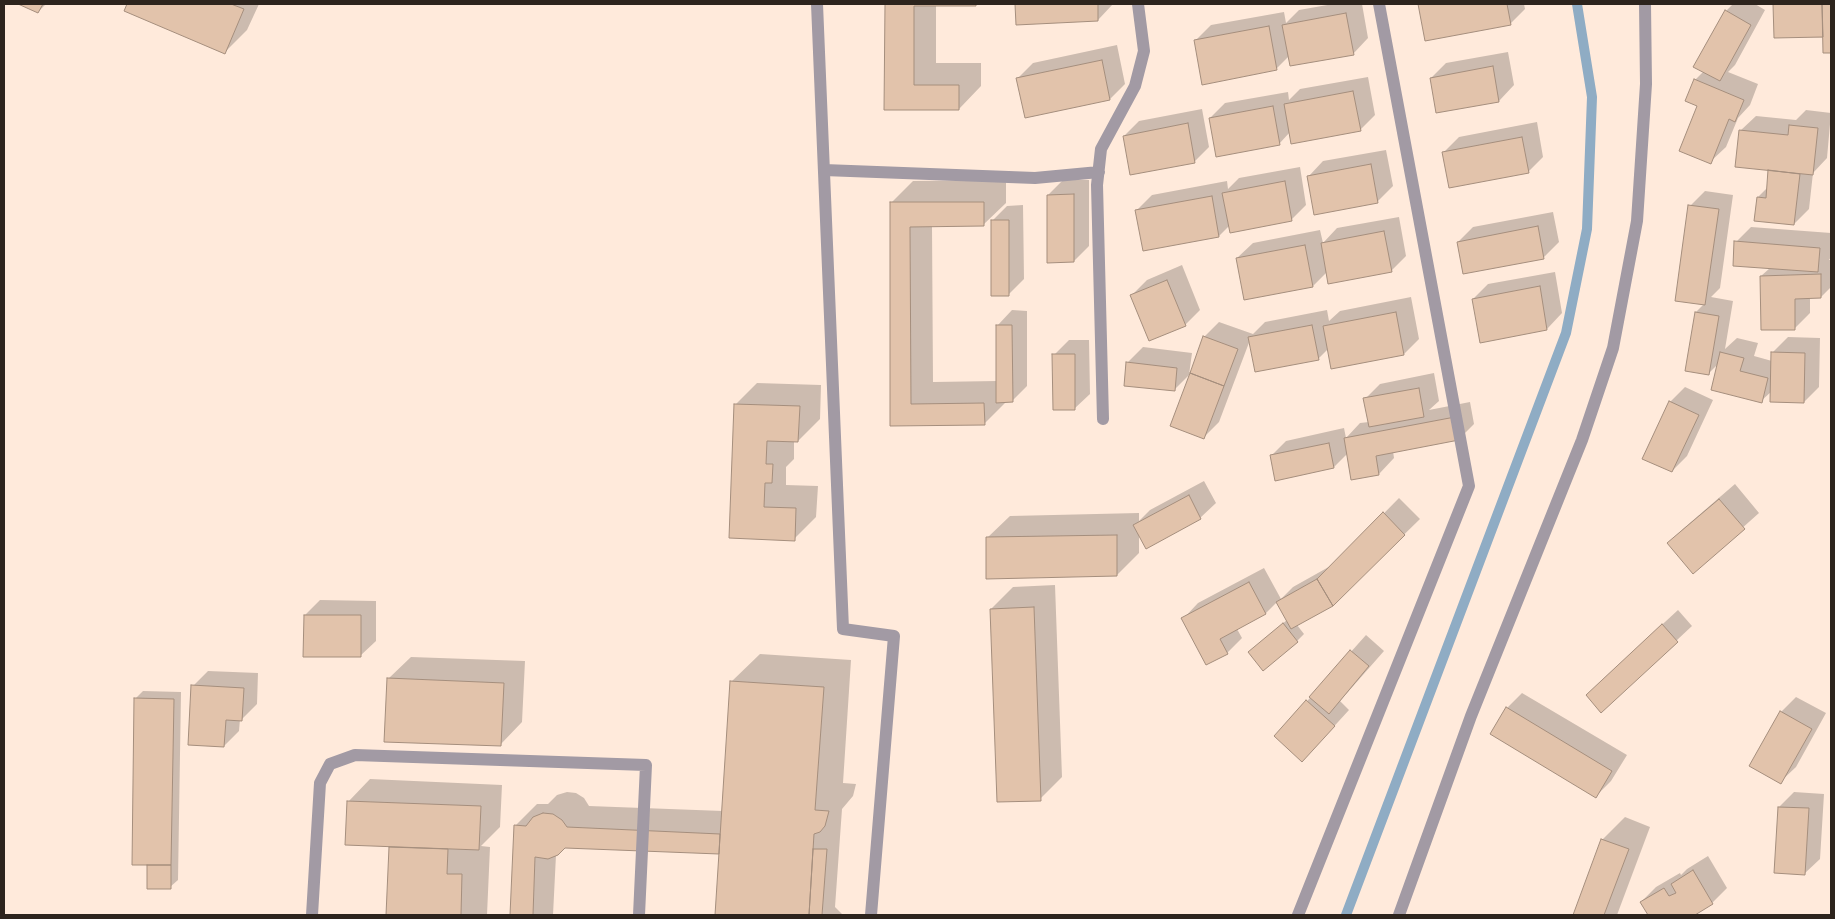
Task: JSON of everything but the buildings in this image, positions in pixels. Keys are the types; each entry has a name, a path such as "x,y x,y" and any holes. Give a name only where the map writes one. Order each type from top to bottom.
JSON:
{"street":[{"path":"817,4 843,629 894,636 871,915"},
{"path":"1103,419 1099,172 1101,149 1135,86 1144,51 1138,4"},
{"path":"1298,915 1470,486 1379,4"},
{"path":"1400,915 1471,716 1582,440 1613,348 1637,221 1646,84 1645,4"},
{"path":"824,170 1035,178 1099,172"},
{"path":"312,915 320,783 330,764 355,755 646,765 639,915"}],"waterway":[{"path":"1346,915 1566,333 1587,229 1592,97 1577,4"}]}
